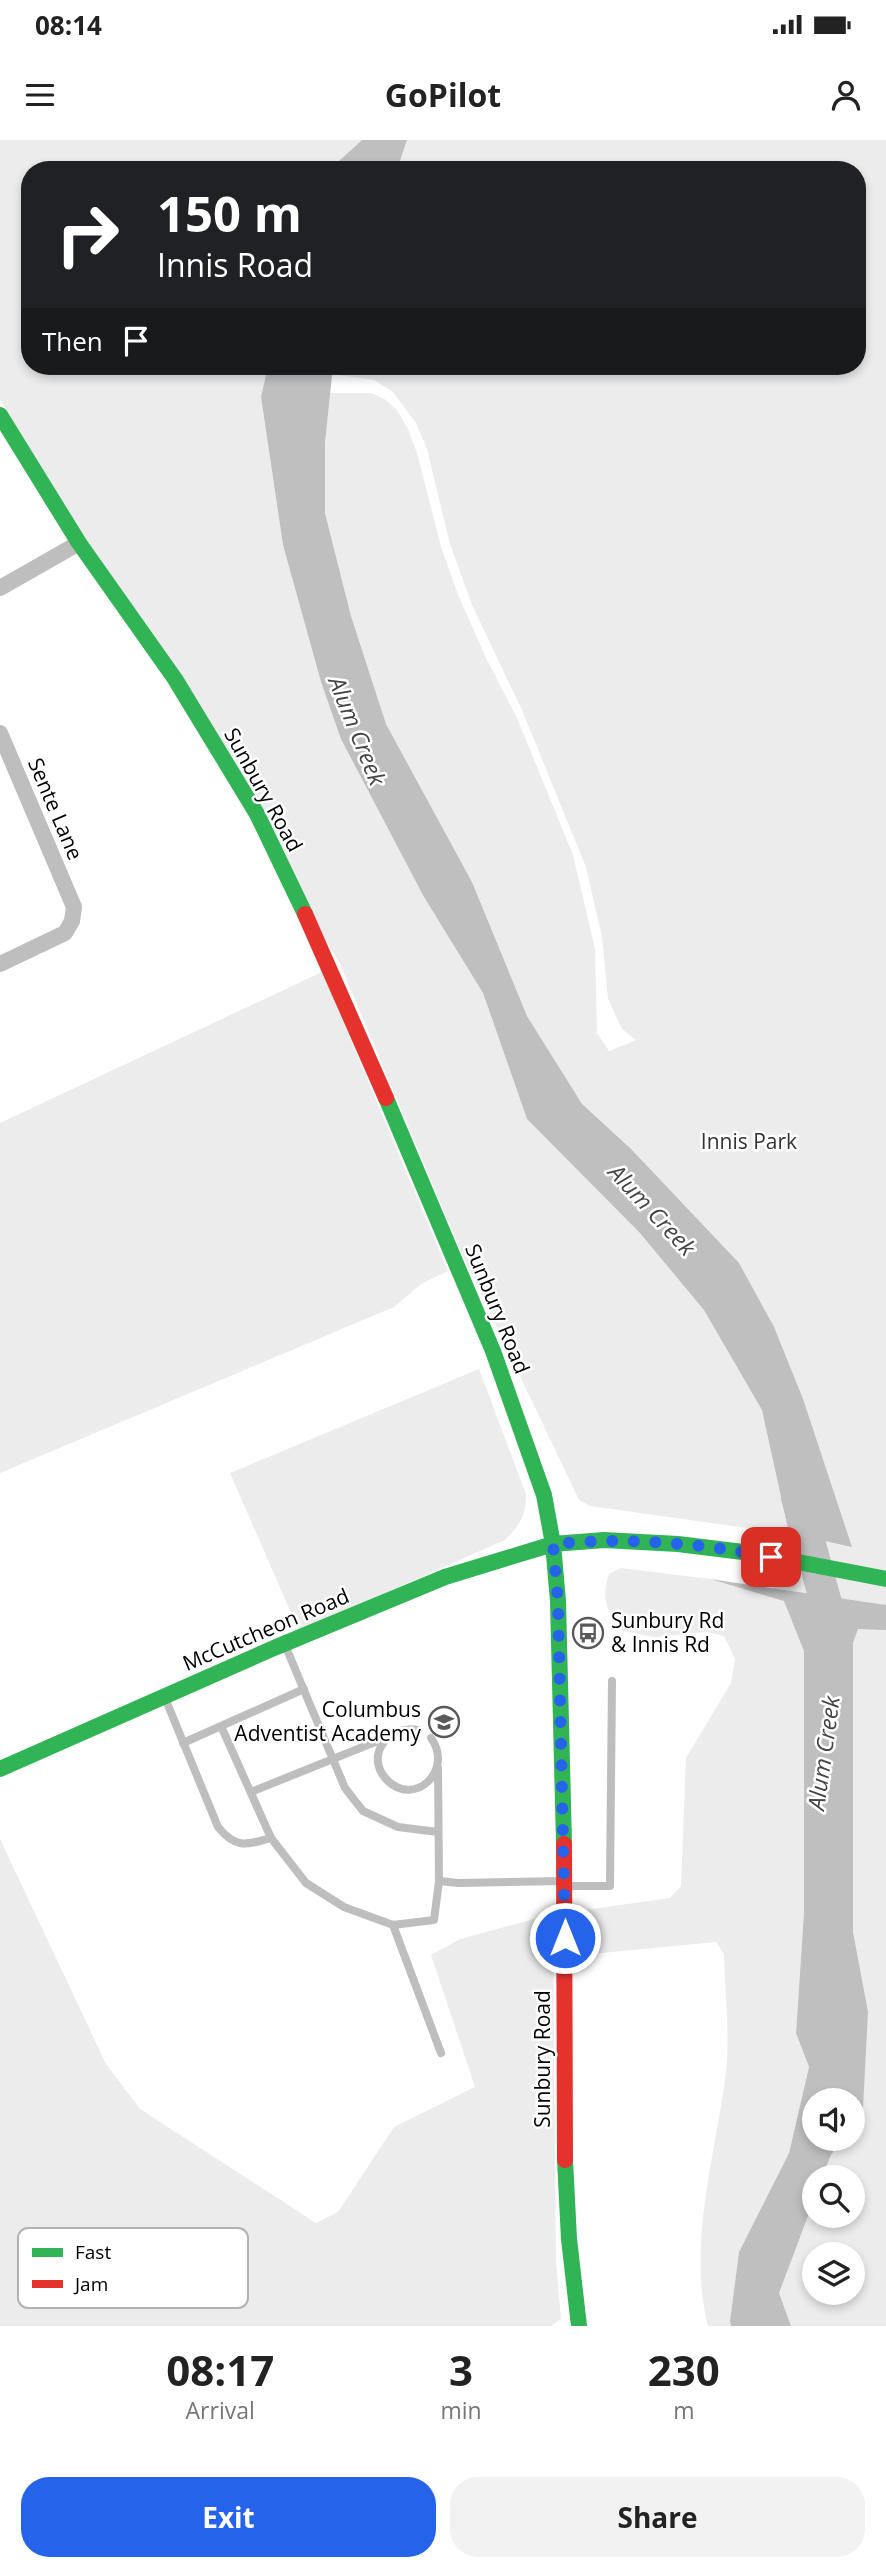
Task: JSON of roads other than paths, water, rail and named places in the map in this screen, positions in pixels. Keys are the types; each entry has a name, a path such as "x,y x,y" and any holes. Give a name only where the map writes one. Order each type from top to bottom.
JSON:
{"main road":[{"name":"Sunbury Road","path":"0,415 79,543 175,679 257,814 320,946 493,1351 544,1495 553,1544 558,1601 565,1883 565,2177 579,2326"},
{"name":"McCutcheon Road","path":"0,1769 284,1643 445,1577 553,1544 604,1540 678,1544 751,1553 886,1579"}],"street":[{"path":"0,588 79,543"},
{"name":"Sente Lane","path":"0,733 74,908 72,921 65,933 0,964"}],"lane":[{"path":"284,1643 345,1788 363,1811 398,1827 438,1832"},
{"path":"439,1881 610,1886 612,1681"},
{"path":"183,1743 304,1689"},
{"path":"164,1696 218,1826 227,1838 245,1846 271,1838"},
{"path":"221,1726 271,1838 306,1883 344,1907 393,1925 434,1920 439,1881 438,1768 437,1748 431,1738"},
{"path":"251,1792 406,1728 418,1730"},
{"path":"387,1737 378,1754 379,1764 388,1782 397,1787 417,1788 433,1776 438,1768"},
{"path":"393,1925 441,2053"}],"water":[{"path":"362,140 407,140 400,161 339,161"},
{"path":"266,375 332,375 325,443 325,513 351,616 386,724 472,882 527,1016 582,1104 631,1149 739,1263 774,1327 803,1399 852,1547 789,1533 762,1410 704,1310 640,1233 527,1119 483,993 424,897 341,739 321,682 283,545 261,397"},
{"path":"710,1579 886,1605 886,1630 858,1629 853,1643 853,1932 868,2012 864,2088 804,2088 809,2067 796,2033 804,1912 804,1651 784,1601"},
{"path":"802,2097 802,2151 834,2151 827,2165 802,2165 803,2228 779,2293 791,2326 731,2326 739,2252 789,2153"}],"waterway":[{"name":"Alum Creek","path":"797,1497 835,1636"}],"place":[{"name":"Sunbury Rd & Innis Rd","path":"588,1633"},
{"name":"Columbus Adventist Academy","path":"444,1722"}],"park label":[{"name":"Innis Park","path":"749,1142"}]}
